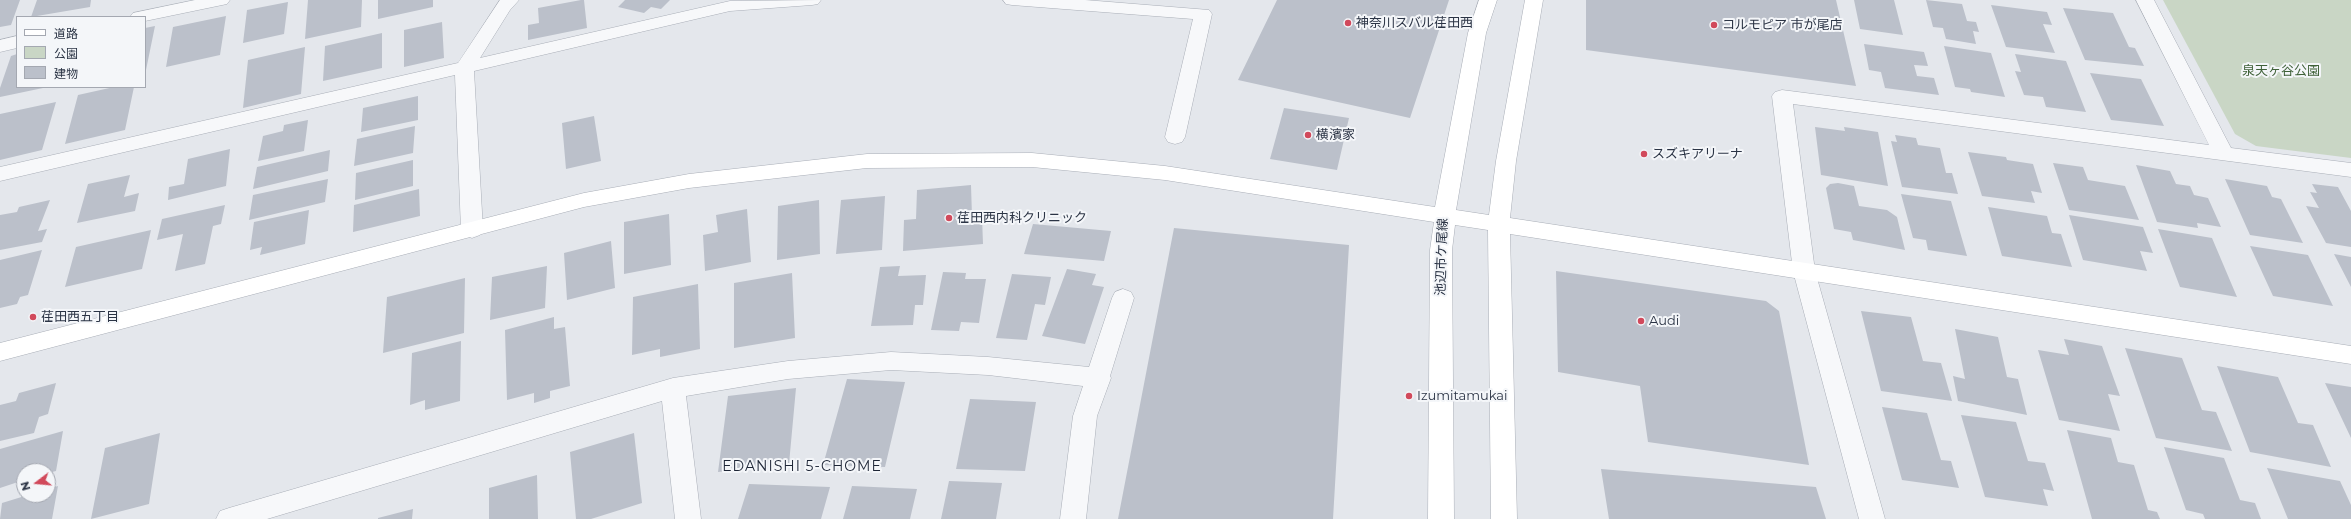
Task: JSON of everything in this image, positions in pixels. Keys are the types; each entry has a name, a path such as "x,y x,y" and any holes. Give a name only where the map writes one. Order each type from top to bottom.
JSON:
{"street":[{"path":"144,16 221,0"},
{"path":"472,230 464,68 503,7 510,0"},
{"path":"0,174 464,68 733,3 812,0"},
{"path":"1012,0 1208,7 1175,137"},
{"name":"池辺市ケ尾線","path":"1441,519 1441,250 1443,215 1477,33 1488,0"},
{"path":"1504,519 1499,225 1506,161 1534,0"},
{"path":"2144,0 2223,152"},
{"path":"0,46 16,42"},
{"path":"1876,518 1804,271 1782,96 2223,152 2351,170"},
{"path":"0,352 584,200 689,181 867,161 960,159 1032,160 1165,173 2351,355"},
{"path":"1074,519 1085,416 1099,378 1123,298"},
{"path":"229,519 262,514 673,388 788,370 891,361 988,366 1099,378"},
{"path":"673,388 688,519"}],"green space":[{"name":"泉天ヶ谷公園","path":"2163,0 2351,0 2351,158 2256,146 2235,134"}],"building":[{"path":"0,0 20,0 11,25 0,27"},
{"path":"37,0 91,0 90,7 31,16"},
{"path":"308,0 362,0 361,27 305,39"},
{"path":"378,0 433,0 433,7 378,19"},
{"path":"584,0 587,28 528,40 528,25 539,23 538,8"},
{"path":"625,0 670,0 661,9 651,7 644,13 618,7"},
{"path":"1277,0 1449,0 1410,118 1238,80"},
{"name":"コルモピア 市が尾店","path":"1586,0 1836,0 1856,86 1586,50"},
{"path":"1854,0 1894,0 1903,35 1860,29"},
{"path":"1926,0 1962,4 1967,21 1976,22 1979,32 1973,31 1976,44 1946,39 1943,28 1933,27"},
{"path":"288,2 284,34 243,43 247,10"},
{"path":"1991,5 2047,12 2052,25 2043,24 2055,53 2006,47"},
{"path":"2063,8 2113,13 2129,47 2135,48 2144,66 2085,60"},
{"path":"226,16 220,55 166,67 173,27"},
{"path":"442,22 444,58 404,67 404,30"},
{"path":"155,26 146,70 146,28"},
{"path":"382,33 382,68 323,81 325,46"},
{"path":"1864,44 1924,52 1928,66 1914,65 1917,76 1934,78 1939,95 1885,88 1881,72 1869,70"},
{"path":"1944,46 1991,53 2005,97 1971,92 1970,89 1955,87"},
{"path":"305,47 301,94 243,108 248,60"},
{"path":"16,54 16,88 43,88 0,97 0,88 11,56"},
{"path":"2015,54 2066,61 2086,112 2046,107 2043,97 2024,95 2015,71 2021,72"},
{"path":"2090,73 2141,79 2164,126 2111,120"},
{"path":"110,88 134,88 125,130 65,144 78,95"},
{"path":"418,96 418,120 361,132 363,108"},
{"path":"56,102 42,150 0,160 0,114"},
{"path":"1284,108 1349,118 1337,170 1270,159"},
{"path":"594,116 601,161 566,169 562,123"},
{"path":"308,120 304,151 258,161 263,136 283,131 284,125"},
{"path":"415,126 413,153 354,166 357,139"},
{"path":"1815,127 1845,131 1844,127 1878,132 1888,186 1821,175"},
{"path":"1895,135 1916,138 1918,145 1940,148 1946,173 1952,173 1958,194 1902,187 1891,141 1897,142"},
{"path":"230,149 226,186 168,200 169,187 184,184 188,159"},
{"path":"330,150 328,171 253,189 257,167"},
{"path":"1968,152 2006,157 2007,160 2033,164 2042,193 2031,191 2035,203 1982,196"},
{"path":"413,160 413,186 355,200 356,173"},
{"path":"2053,163 2083,167 2088,180 2125,186 2139,220 2069,210"},
{"path":"2136,165 2170,171 2176,184 2190,186 2194,195 2208,198 2221,227 2197,223 2198,228 2157,222"},
{"path":"130,175 124,197 139,193 135,211 77,223 88,184"},
{"path":"328,179 325,202 249,220 253,195"},
{"path":"2225,179 2267,186 2272,197 2281,199 2303,243 2250,235"},
{"path":"1838,183 1854,186 1859,206 1887,210 1897,217 1905,250 1853,240 1851,232 1834,229 1826,188 1830,184"},
{"path":"2312,184 2338,187 2351,211 2351,247 2326,243 2306,206 2319,208 2310,192 2317,193"},
{"name":"荏田西内科クリニック","path":"971,185 972,217 982,217 983,244 903,251 904,220 916,219 917,190"},
{"path":"419,189 420,216 353,232 354,205"},
{"path":"1901,194 1951,201 1967,256 1928,250 1926,240 1913,238"},
{"path":"885,196 882,250 836,254 841,200"},
{"path":"50,200 38,231 47,229 42,242 0,250 0,215 17,212 19,207"},
{"path":"819,200 820,254 777,260 778,206"},
{"path":"225,205 221,224 213,226 205,264 175,271 183,234 157,240 162,219"},
{"path":"1988,207 2047,216 2052,233 2061,234 2072,267 2002,256"},
{"path":"747,209 751,262 705,271 703,235 718,232 716,215"},
{"path":"309,210 305,244 260,255 262,247 250,250 254,222"},
{"path":"669,214 671,265 624,274 624,222"},
{"path":"2069,215 2143,227 2153,253 2140,251 2147,271 2083,260"},
{"path":"1033,224 1111,231 1104,261 1024,254"},
{"path":"1174,228 1349,245 1333,519 1118,519"},
{"path":"2158,229 2212,238 2237,297 2180,287"},
{"path":"151,230 142,269 65,287 76,247"},
{"path":"611,241 615,288 567,300 564,253"},
{"path":"2250,246 2308,255 2333,306 2273,296"},
{"path":"42,250 28,295 20,297 17,304 0,308 0,260"},
{"path":"2334,254 2351,257 2351,287"},
{"path":"547,266 545,308 490,320 492,277"},
{"path":"900,266 898,276 926,275 923,305 915,305 913,325 871,326 880,267"},
{"path":"1067,269 1096,274 1092,285 1104,287 1085,344 1042,336"},
{"path":"1556,271 1766,301 1779,311 1809,465 1648,442 1640,386 1558,372"},
{"path":"943,272 966,273 965,279 986,279 979,323 961,322 959,331 931,330"},
{"path":"792,273 795,338 734,348 734,283"},
{"path":"1012,274 1051,277 1045,305 1035,304 1027,340 996,338"},
{"path":"465,278 464,333 383,353 387,297"},
{"path":"698,284 700,349 660,357 660,349 632,355 633,297"},
{"path":"1861,311 1911,317 1923,361 1941,363 1952,401 1881,391"},
{"path":"554,317 554,329 565,327 570,386 550,391 550,398 534,403 534,393 507,400 505,330"},
{"path":"1955,329 1998,337 2007,377 2018,379 2027,415 1958,401 1953,376 1965,379"},
{"path":"2064,339 2102,346 2120,396 2108,394 2120,431 2059,420 2038,350 2069,355"},
{"path":"461,341 460,401 425,410 425,400 410,405 412,353"},
{"path":"2125,348 2182,358 2202,410 2216,412 2232,451 2156,438"},
{"path":"2217,366 2278,377 2298,423 2313,425 2331,467 2250,452"},
{"path":"847,379 905,382 885,467 823,465"},
{"path":"56,383 48,414 39,417 34,433 0,441 0,405 16,401 19,393"},
{"path":"2325,383 2351,387 2351,438"},
{"path":"796,388 789,464 718,472 728,396"},
{"path":"970,399 1036,402 1025,471 956,469"},
{"path":"1882,407 1927,413 1941,460 1951,461 1959,488 1902,480"},
{"path":"1961,415 2016,422 2028,461 2045,463 2054,491 2043,489 2048,506 1985,497"},
{"path":"2067,430 2111,438 2118,462 2134,465 2148,510 2157,512 2160,519 2092,519"},
{"path":"63,431 56,471 56,463 16,463 16,483 0,488 0,449"},
{"path":"160,433 149,504 91,519 105,448"},
{"path":"634,433 642,503 591,519 576,519 570,452"},
{"path":"2164,447 2224,458 2240,500 2255,503 2261,519 2205,519 2203,514 2186,510"},
{"path":"2267,468 2340,481 2351,505 2351,519 2288,519"},
{"path":"1601,469 1816,487 1826,519 1609,519"},
{"path":"537,475 538,519 489,519 489,488"},
{"path":"949,481 1002,483 996,519 941,519"},
{"path":"749,484 830,487 821,519 738,519"},
{"path":"58,486 56,497 56,487"},
{"path":"852,486 917,489 910,519 843,519"},
{"path":"16,499 16,503 55,503 52,519 0,519 2,503"},
{"path":"413,509 412,519 378,519 378,518"}],"place":[{"name":"神奈川スバル荏田西","path":"1348,23"},
{"name":"コルモピア 市が尾店","path":"1714,25"},
{"name":"横濱家","path":"1308,135"},
{"name":"スズキアリーナ","path":"1644,154"},
{"name":"荏田西内科クリニック","path":"949,218"},
{"name":"荏田西五丁目","path":"33,317"},
{"name":"Audi","path":"1641,321"},
{"name":"Izumitamukai","path":"1409,396"}],"district":[{"name":"EDANISHI 5-CHOME","path":"802,467"}]}
